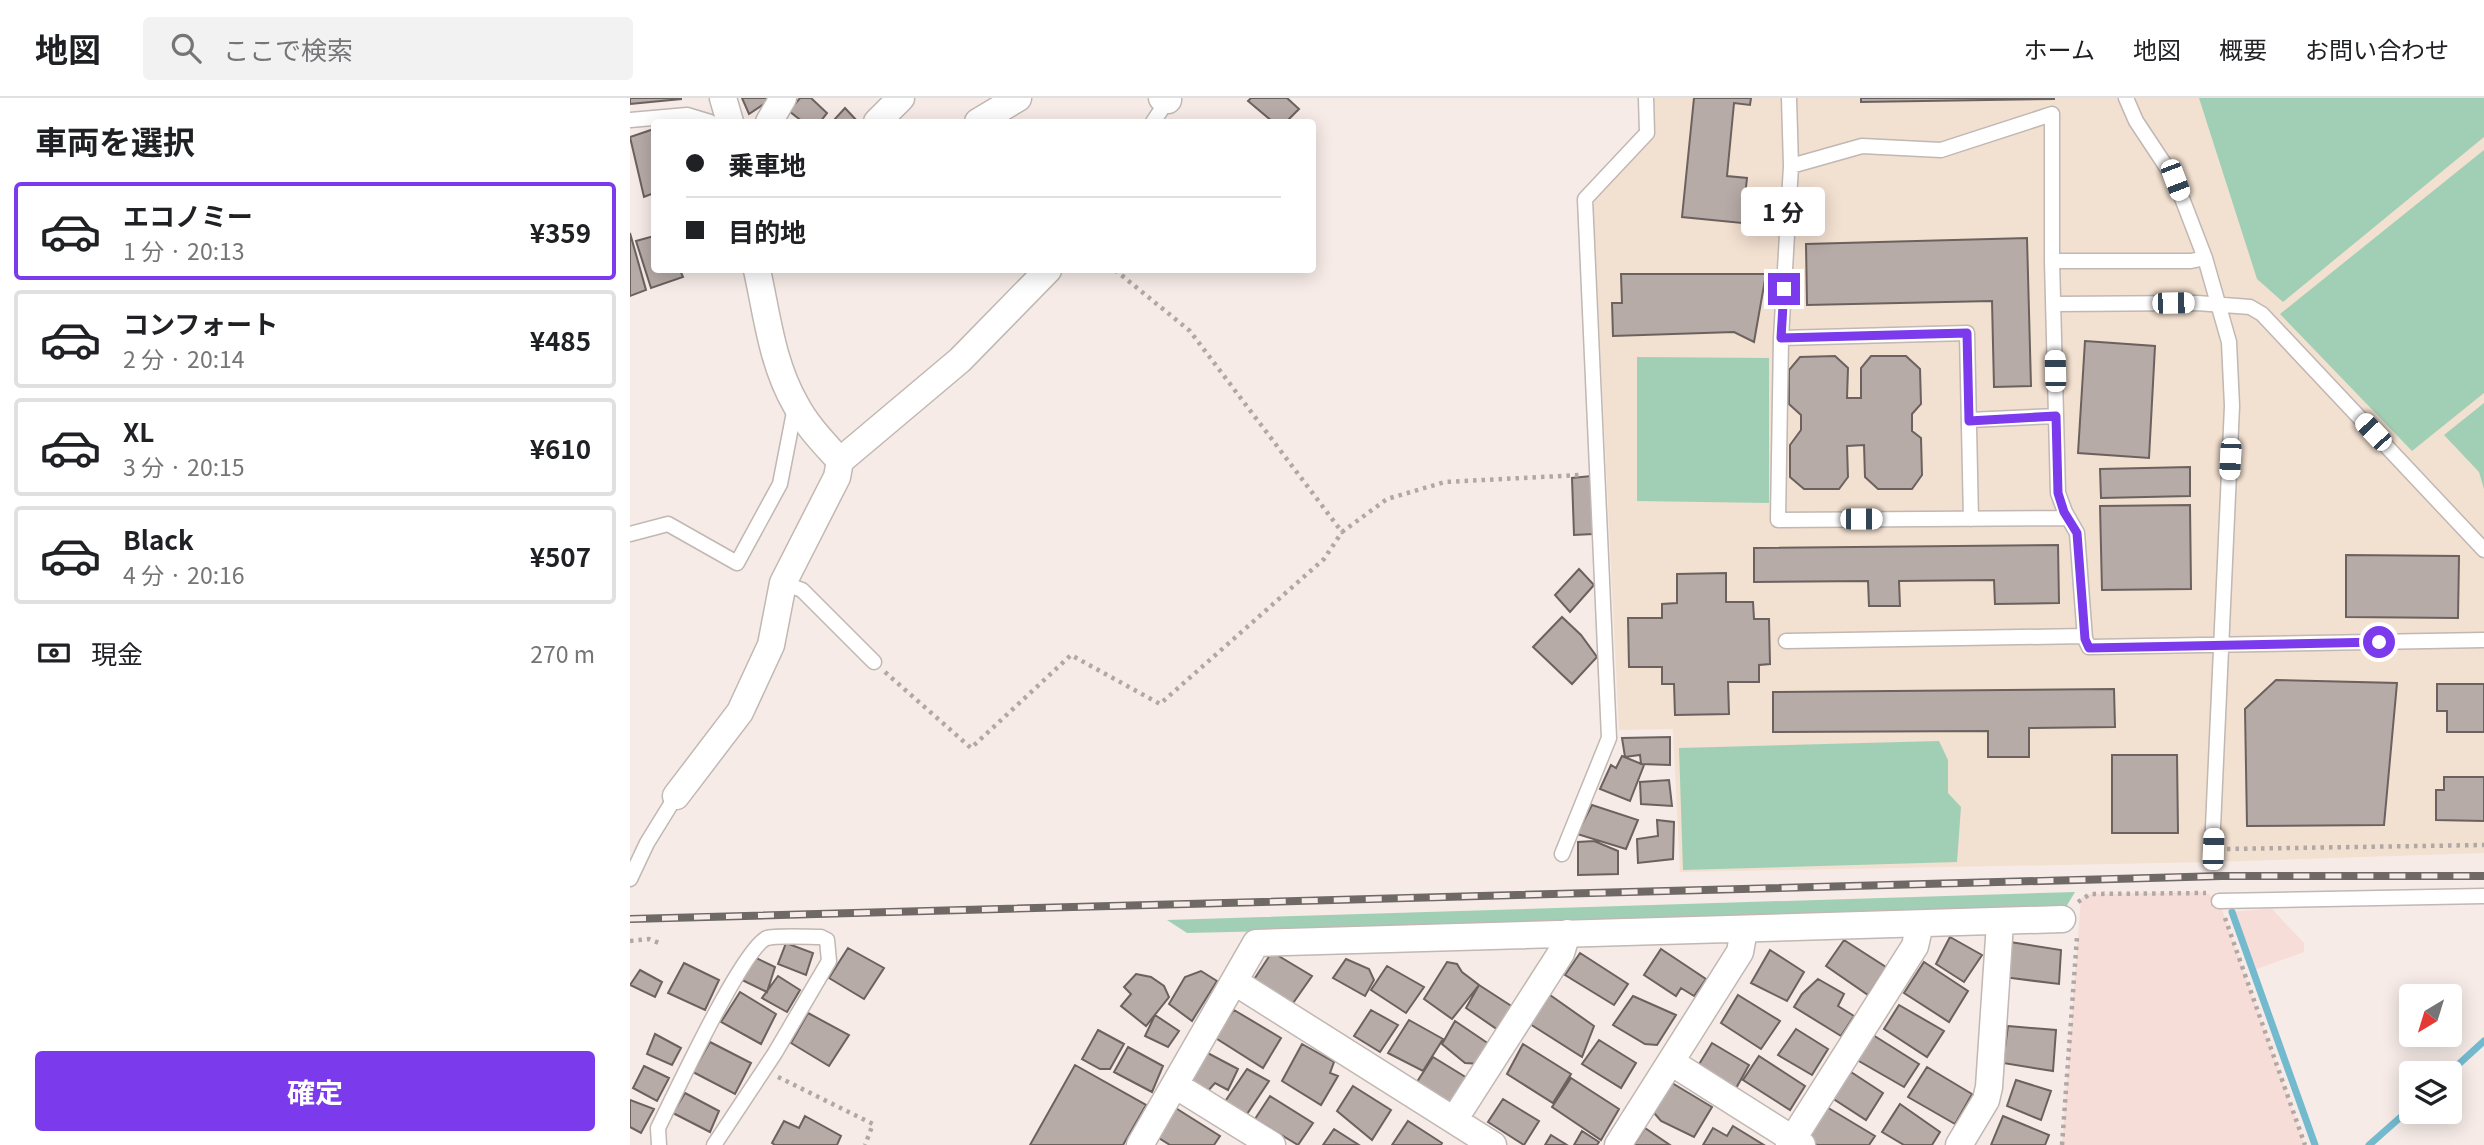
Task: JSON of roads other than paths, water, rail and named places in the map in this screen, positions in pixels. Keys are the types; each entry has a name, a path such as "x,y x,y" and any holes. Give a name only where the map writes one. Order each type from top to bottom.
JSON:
{"street":[{"path":"723,98 729,119"},
{"path":"771,119 783,98"},
{"path":"880,119 901,98"},
{"path":"983,119 1018,98"},
{"path":"758,273 778,368 812,430 839,461"},
{"path":"676,796 740,712 771,645 783,583 837,477 839,461 960,360 1045,273"},
{"path":"1140,1145 1256,943 2000,923 2062,919"},
{"path":"1959,1145 1986,1100 1989,1087 2000,923"},
{"path":"1671,1062 1795,1143 1915,946 1920,925"},
{"path":"1618,1145 1740,952 1744,930"},
{"path":"1454,1120 1562,953 1567,933"},
{"path":"1235,982 1493,1145"},
{"path":"1175,1085 1272,1145"}],"lane":[{"path":"1562,854 1609,738 1585,199 1647,133 1646,98"},
{"path":"1789,98 1791,166 1781,338 1778,520 2068,518"},
{"path":"2126,98 2136,121 2175,180 2205,258 2229,342 2232,406 2213,849"},
{"path":"1155,119 1166,99"},
{"path":"1791,166 1862,146 1941,150 2052,114 2052,261 2058,493 2077,533 2085,636 2089,648 2484,640"},
{"path":"630,120 687,116 698,119"},
{"path":"2052,261 2191,261 2205,258"},
{"path":"2054,304 2217,304 2250,307 2262,314 2484,550"},
{"path":"1781,338 1967,333 1971,519"},
{"path":"630,534 668,524 737,563 780,484 796,405"},
{"path":"1969,421 2056,416"},
{"path":"783,583 803,590 874,662"},
{"path":"1786,641 2085,636"},
{"path":"630,879 647,843 676,796"},
{"path":"2219,901 2484,897"},
{"path":"659,1145 658,1128 738,972 756,947 766,938 821,937 827,940 829,961 714,1145"}],"waterway":[{"path":"2232,912 2315,1145"},
{"path":"2462,1061 2484,1041"},
{"path":"2369,1145 2399,1118"}],"railway":[{"path":"630,919 2222,876 2484,876"}]}
